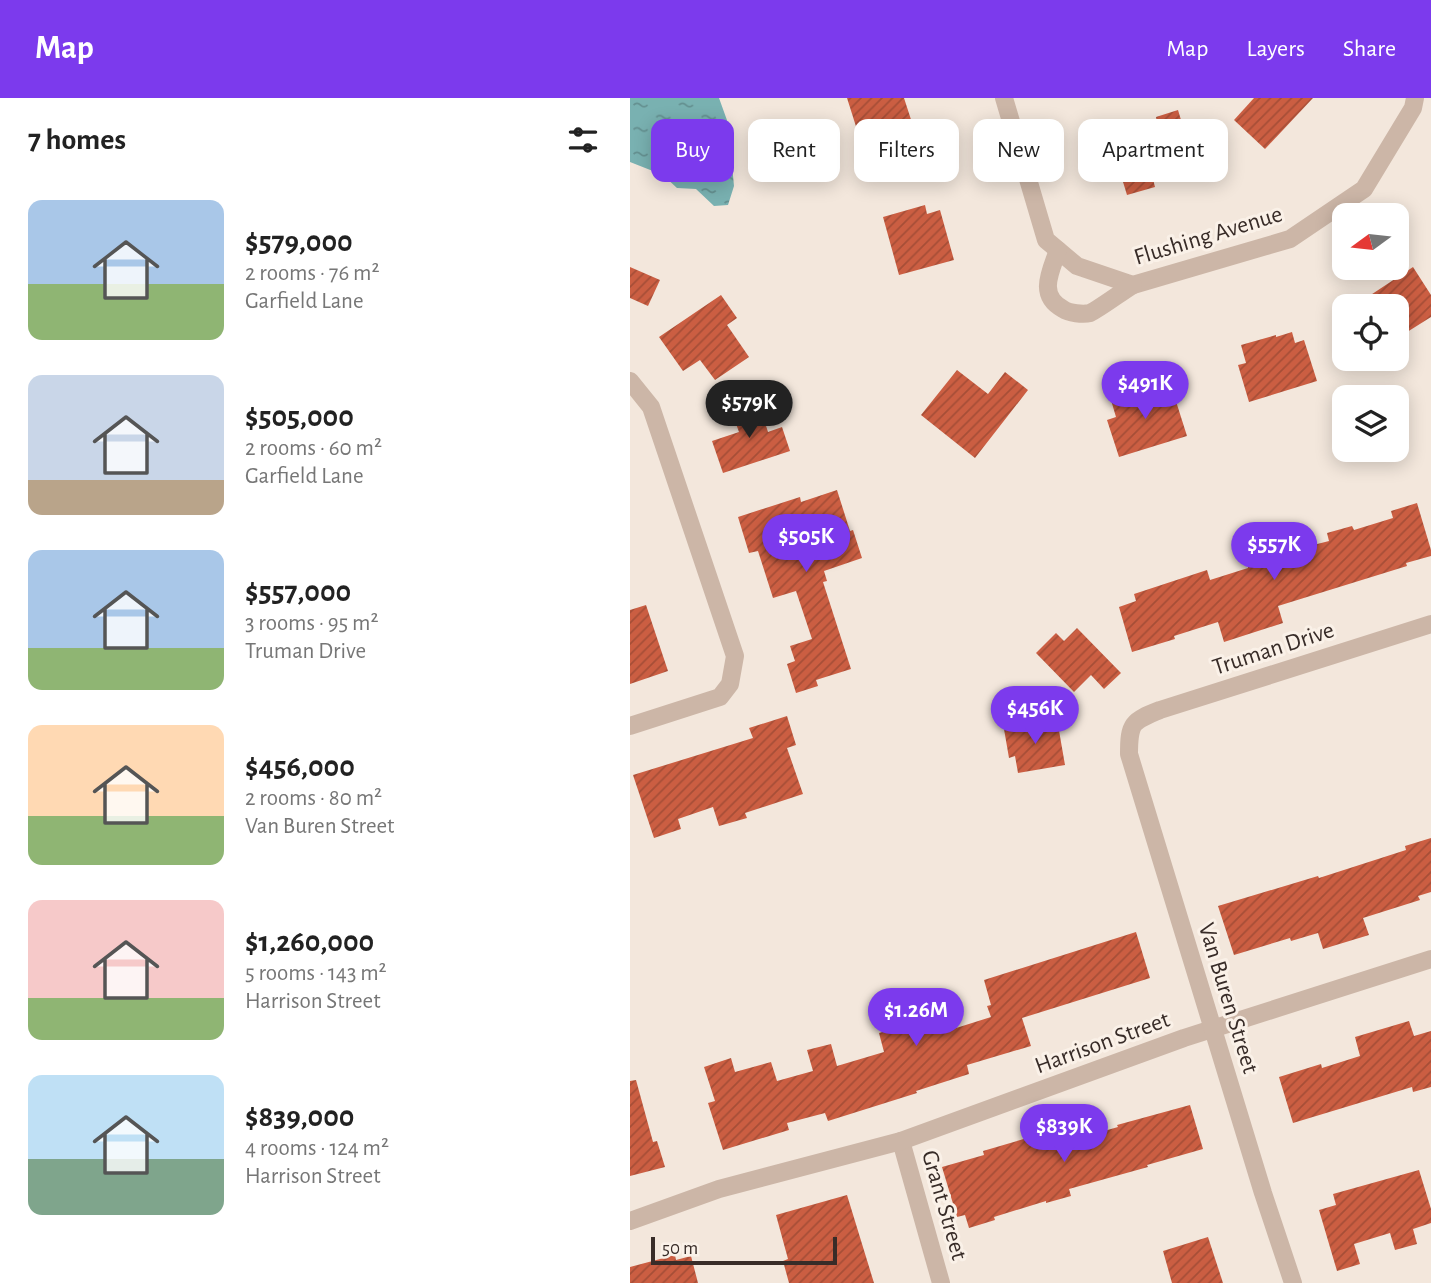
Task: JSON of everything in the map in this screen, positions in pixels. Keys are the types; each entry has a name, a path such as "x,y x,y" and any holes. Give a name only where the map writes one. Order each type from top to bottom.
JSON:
{"street":[{"path":"1004,98 1046,240 1058,250 1047,284 1049,298 1060,308 1070,312 1089,313 1133,285"},
{"name":"Flushing Avenue","path":"1058,250 1077,266 1133,285 1290,239 1364,189 1413,108 1415,98"},
{"path":"630,381 651,407 735,656 730,684 720,697 630,726"},
{"name":"Truman Drive","path":"1133,726 1140,717 1160,710 1431,624"},
{"name":"Van Buren Street","path":"1133,726 1129,733 1129,754 1293,1283"},
{"name":"Harrison Street","path":"630,1222 719,1189 901,1141 1171,1042 1431,960"},
{"name":"Grant Street","path":"901,1141 942,1283"}],"water":[{"path":"630,98 719,98 727,119 651,119 651,170 630,162"},
{"path":"671,182 734,182 734,186 728,205 714,206 696,189 677,188"}],"building":[{"path":"847,98 904,98 911,119 854,119"},
{"path":"1254,98 1313,98 1265,149 1234,120"},
{"path":"1178,110 1181,119 1156,119"},
{"path":"1123,182 1154,182 1155,187 1127,195"},
{"path":"925,205 927,214 940,210 954,260 899,275 883,217"},
{"path":"630,267 660,280 648,306 630,298"},
{"path":"1413,267 1431,295 1431,317 1409,331 1409,294 1372,294 1393,280 1409,280 1409,270"},
{"path":"721,295 737,318 727,325 749,357 715,380 700,360 683,371 659,337"},
{"path":"1292,332 1295,343 1304,340 1317,381 1249,402 1238,365 1246,363 1241,345"},
{"path":"957,370 988,394 1005,372 1028,390 975,458 921,415"},
{"path":"1162,387 1165,398 1174,395 1187,436 1119,457 1107,420 1116,417 1111,400"},
{"path":"758,401 768,432 782,427 790,451 723,473 712,441 739,432 731,410"},
{"path":"837,490 862,558 824,571 827,581 823,582 851,669 816,680 818,686 796,693 787,664 795,661 790,646 812,639 796,591 773,598 758,551 749,553 738,517 800,497 801,502"},
{"path":"1417,503 1431,556 1278,606 1283,623 1224,642 1218,622 1132,652 1119,607 1136,601 1134,594 1207,570 1210,580 1248,568 1265,561 1263,554 1289,546 1290,551 1329,541 1327,533 1352,526 1354,530 1393,518 1391,511"},
{"path":"646,605 668,671 630,684 630,610"},
{"path":"1077,628 1121,673 1104,689 1091,675 1074,692 1036,653 1056,633 1064,641"},
{"path":"787,716 796,745 787,748 803,794 745,813 747,818 719,826 713,807 678,819 681,829 654,838 633,775 753,738 749,728"},
{"path":"1057,719 1065,765 1018,773 1015,756 1009,758 1004,729"},
{"path":"1431,838 1431,892 1418,896 1420,900 1363,918 1369,935 1323,949 1318,933 1291,941 1290,938 1234,955 1218,906 1318,876 1319,878 1406,850 1405,846"},
{"path":"1136,932 1150,978 1022,1018 1031,1046 967,1065 969,1074 916,1091 917,1093 828,1121 825,1113 787,1123 789,1130 723,1150 708,1103 715,1101 704,1067 731,1058 735,1072 771,1062 777,1081 813,1071 807,1050 831,1044 837,1066 884,1052 879,1033 924,1020 921,1011 945,1004 953,1029 991,1017 987,1006 991,1005 984,980"},
{"path":"1409,1021 1414,1036 1431,1031 1431,1087 1413,1092 1412,1087 1293,1123 1279,1077 1360,1056 1355,1037"},
{"path":"636,1080 653,1142 657,1141 665,1167 630,1176 630,1081"},
{"path":"1190,1105 1203,1149 1069,1189 1071,1196 994,1217 995,1220 969,1228 965,1215 957,1217 942,1167 984,1155 983,1151 1057,1126 1062,1143"},
{"path":"1419,1170 1431,1209 1431,1223 1413,1229 1417,1244 1395,1250 1390,1233 1354,1244 1360,1264 1337,1271 1319,1210 1336,1205 1333,1194"},
{"path":"847,1195 874,1283 789,1283 783,1261 788,1259 776,1215"},
{"path":"1208,1237 1223,1283 1172,1283 1163,1251"},
{"path":"675,1255 676,1260 691,1256 698,1283 630,1283 630,1267"}]}
